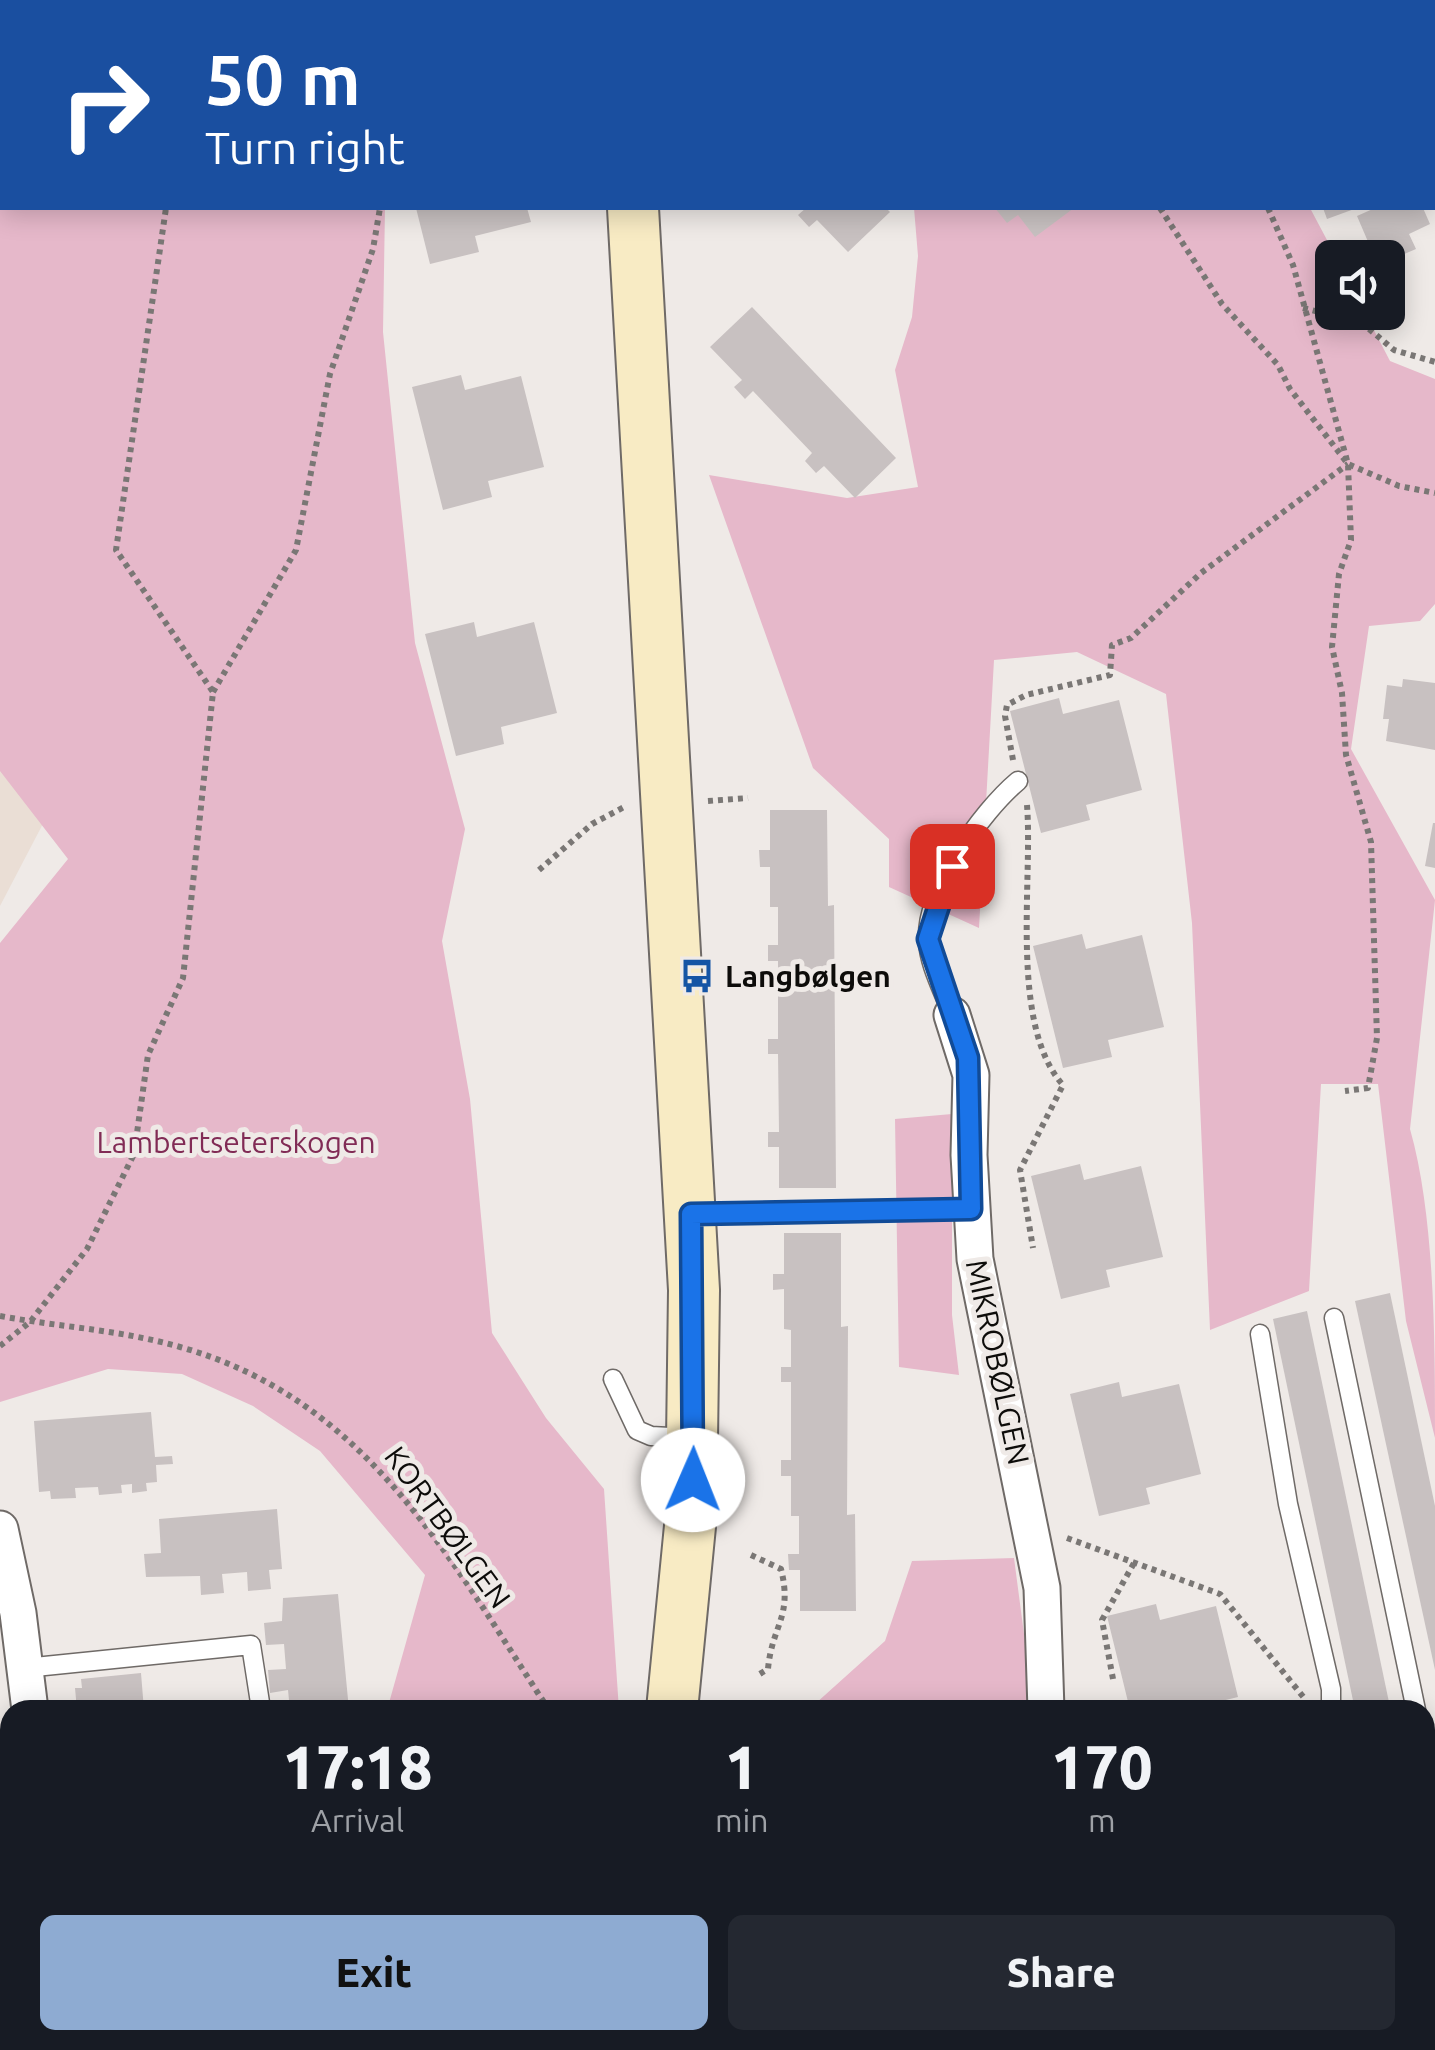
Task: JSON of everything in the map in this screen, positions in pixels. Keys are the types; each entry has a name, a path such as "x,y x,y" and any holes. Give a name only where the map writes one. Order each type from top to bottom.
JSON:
{"street":[{"path":"634,210 691,1214 694,1438 689,1557 673,1700"},
{"name":"MIKROBØLGEN","path":"952,1014 971,1075 971,1209 982,1302 1014,1434 1042,1588 1046,1700"},
{"path":"0,1529 16,1656 27,1700"}],"lane":[{"path":"952,1014 928,939 932,916 952,866 985,815 1018,782"},
{"path":"691,1214 971,1209"},
{"path":"1334,1318 1414,1700"},
{"path":"1260,1334 1288,1504 1331,1700"},
{"path":"613,1378 637,1430 651,1436 694,1438"},
{"path":"16,1656 251,1645 260,1700"}],"path":[{"path":"166,210 116,550 214,692"},
{"path":"0,1346 30,1322 87,1249 134,1154 148,1056 183,978 214,692 296,550 330,374 374,250 380,210"},
{"path":"1161,210 1222,304 1278,365 1290,389 1348,464 1399,486 1435,494"},
{"path":"1269,210 1293,265 1348,464 1351,540 1338,574 1332,647 1342,693 1346,756 1372,842 1377,1038 1368,1088 1344,1091"},
{"path":"1303,308 1362,323 1394,350 1435,362"},
{"path":"1034,1248 1020,1170 1063,1085 1047,1067 1023,934 1030,835 1027,802 1018,782 1005,716 1008,705 1026,694 1110,675 1112,645 1131,638 1201,573 1348,464"},
{"path":"692,802 748,798"},
{"path":"540,870 592,824 636,802"},
{"name":"KORTBØLGEN","path":"0,1316 184,1348 274,1386 341,1430 399,1490 542,1700"},
{"path":"1056,1533 1220,1594 1306,1700"},
{"path":"750,1555 781,1569 786,1592 786,1610 768,1669 758,1675"},
{"path":"1113,1680 1102,1620 1134,1563"}],"shaded area":[{"path":"0,546 94,726 0,906"}],"green space":[{"name":"Lambertseterskogen","path":"0,210 385,210 383,332 415,643 465,829 442,941 470,1099 492,1333 546,1418 604,1489 618,1700 390,1700 425,1575 320,1451 253,1406 182,1374 108,1369 0,1402 0,943 68,859 0,771"},
{"path":"914,210 1311,210 1327,240 1315,240 1315,330 1374,330 1390,361 1435,379 1435,604 1420,621 1369,626 1351,749 1435,900 1410,1129 1429,1240 1435,1438 1406,1321 1378,1084 1321,1084 1309,1291 1210,1330 1192,923 1166,694 1077,652 994,660 979,928 889,887 889,839 813,768 709,475 847,498 918,487 895,370 912,317 918,256"},
{"path":"952,1114 952,1315 959,1375 899,1367 895,1119"},
{"path":"1014,1558 1033,1700 819,1700 885,1641 912,1561"}],"building":[{"path":"416,210 528,210 531,222 475,236 479,252 430,264"},
{"path":"804,210 890,212 848,252 817,220 809,227 798,215"},
{"path":"997,210 1071,210 1035,237 1018,215 1007,223"},
{"path":"1324,210 1352,210 1327,219"},
{"path":"1370,210 1424,210 1430,224 1409,234 1416,249 1405,254 1405,240 1367,240 1357,216"},
{"path":"752,307 896,458 855,498 824,466 816,473 805,461 812,453 753,391 745,399 734,387 742,380 710,347"},
{"path":"461,375 465,390 521,376 544,467 488,481 492,497 443,510 412,387"},
{"path":"474,622 477,637 534,622 557,713 501,727 504,744 456,756 425,634"},
{"path":"1403,679 1435,683 1435,750 1386,741 1389,719 1383,719 1387,685 1402,687"},
{"path":"1059,698 1063,714 1119,700 1142,790 1086,805 1090,820 1041,833 1010,711"},
{"path":"770,810 827,810 828,906 834,905 836,1188 779,1188 779,1147 768,1147 768,1132 779,1132 778,1054 768,1054 768,1039 778,1039 778,961 768,961 768,945 778,945 778,907 770,907 770,867 760,867 759,850 770,850"},
{"path":"1435,823 1435,868 1425,866"},
{"path":"1082,934 1086,949 1142,935 1164,1027 1108,1040 1112,1057 1063,1068 1033,946"},
{"path":"1080,1164 1084,1180 1141,1166 1163,1257 1106,1270 1110,1287 1061,1299 1031,1176"},
{"path":"784,1233 841,1233 841,1327 848,1326 847,1515 855,1514 856,1611 800,1611 800,1570 789,1570 788,1554 799,1554 799,1516 791,1516 791,1476 781,1476 781,1460 791,1460 791,1382 781,1382 781,1367 791,1367 791,1330 784,1329 784,1289 773,1290 773,1274 784,1274"},
{"path":"1390,1293 1435,1506 1435,1670 1355,1301"},
{"path":"1307,1311 1389,1700 1353,1700 1273,1319"},
{"path":"1119,1382 1122,1397 1179,1384 1201,1474 1146,1488 1150,1504 1099,1516 1070,1394"},
{"path":"151,1412 155,1457 172,1456 173,1464 156,1465 157,1482 146,1483 147,1491 132,1493 132,1484 121,1485 122,1493 99,1495 98,1487 75,1488 76,1498 51,1499 50,1491 39,1492 34,1421"},
{"path":"277,1509 282,1569 269,1570 271,1589 248,1591 247,1572 222,1574 224,1593 201,1595 200,1576 146,1577 144,1554 161,1553 159,1519"},
{"path":"338,1594 348,1700 289,1700 288,1690 270,1693 268,1670 286,1669 284,1644 266,1645 264,1623 282,1621 283,1598"},
{"path":"1156,1604 1160,1620 1216,1606 1238,1697 1128,1700 1107,1616"},
{"path":"141,1673 143,1700 76,1700 75,1688 82,1688 81,1679"}],"place":[{"name":"Langbølgen","path":"697,976"}],"route":[{"path":"693,1480 691,1214 971,1209 971,1075 928,939 932,916 952,866"}]}
